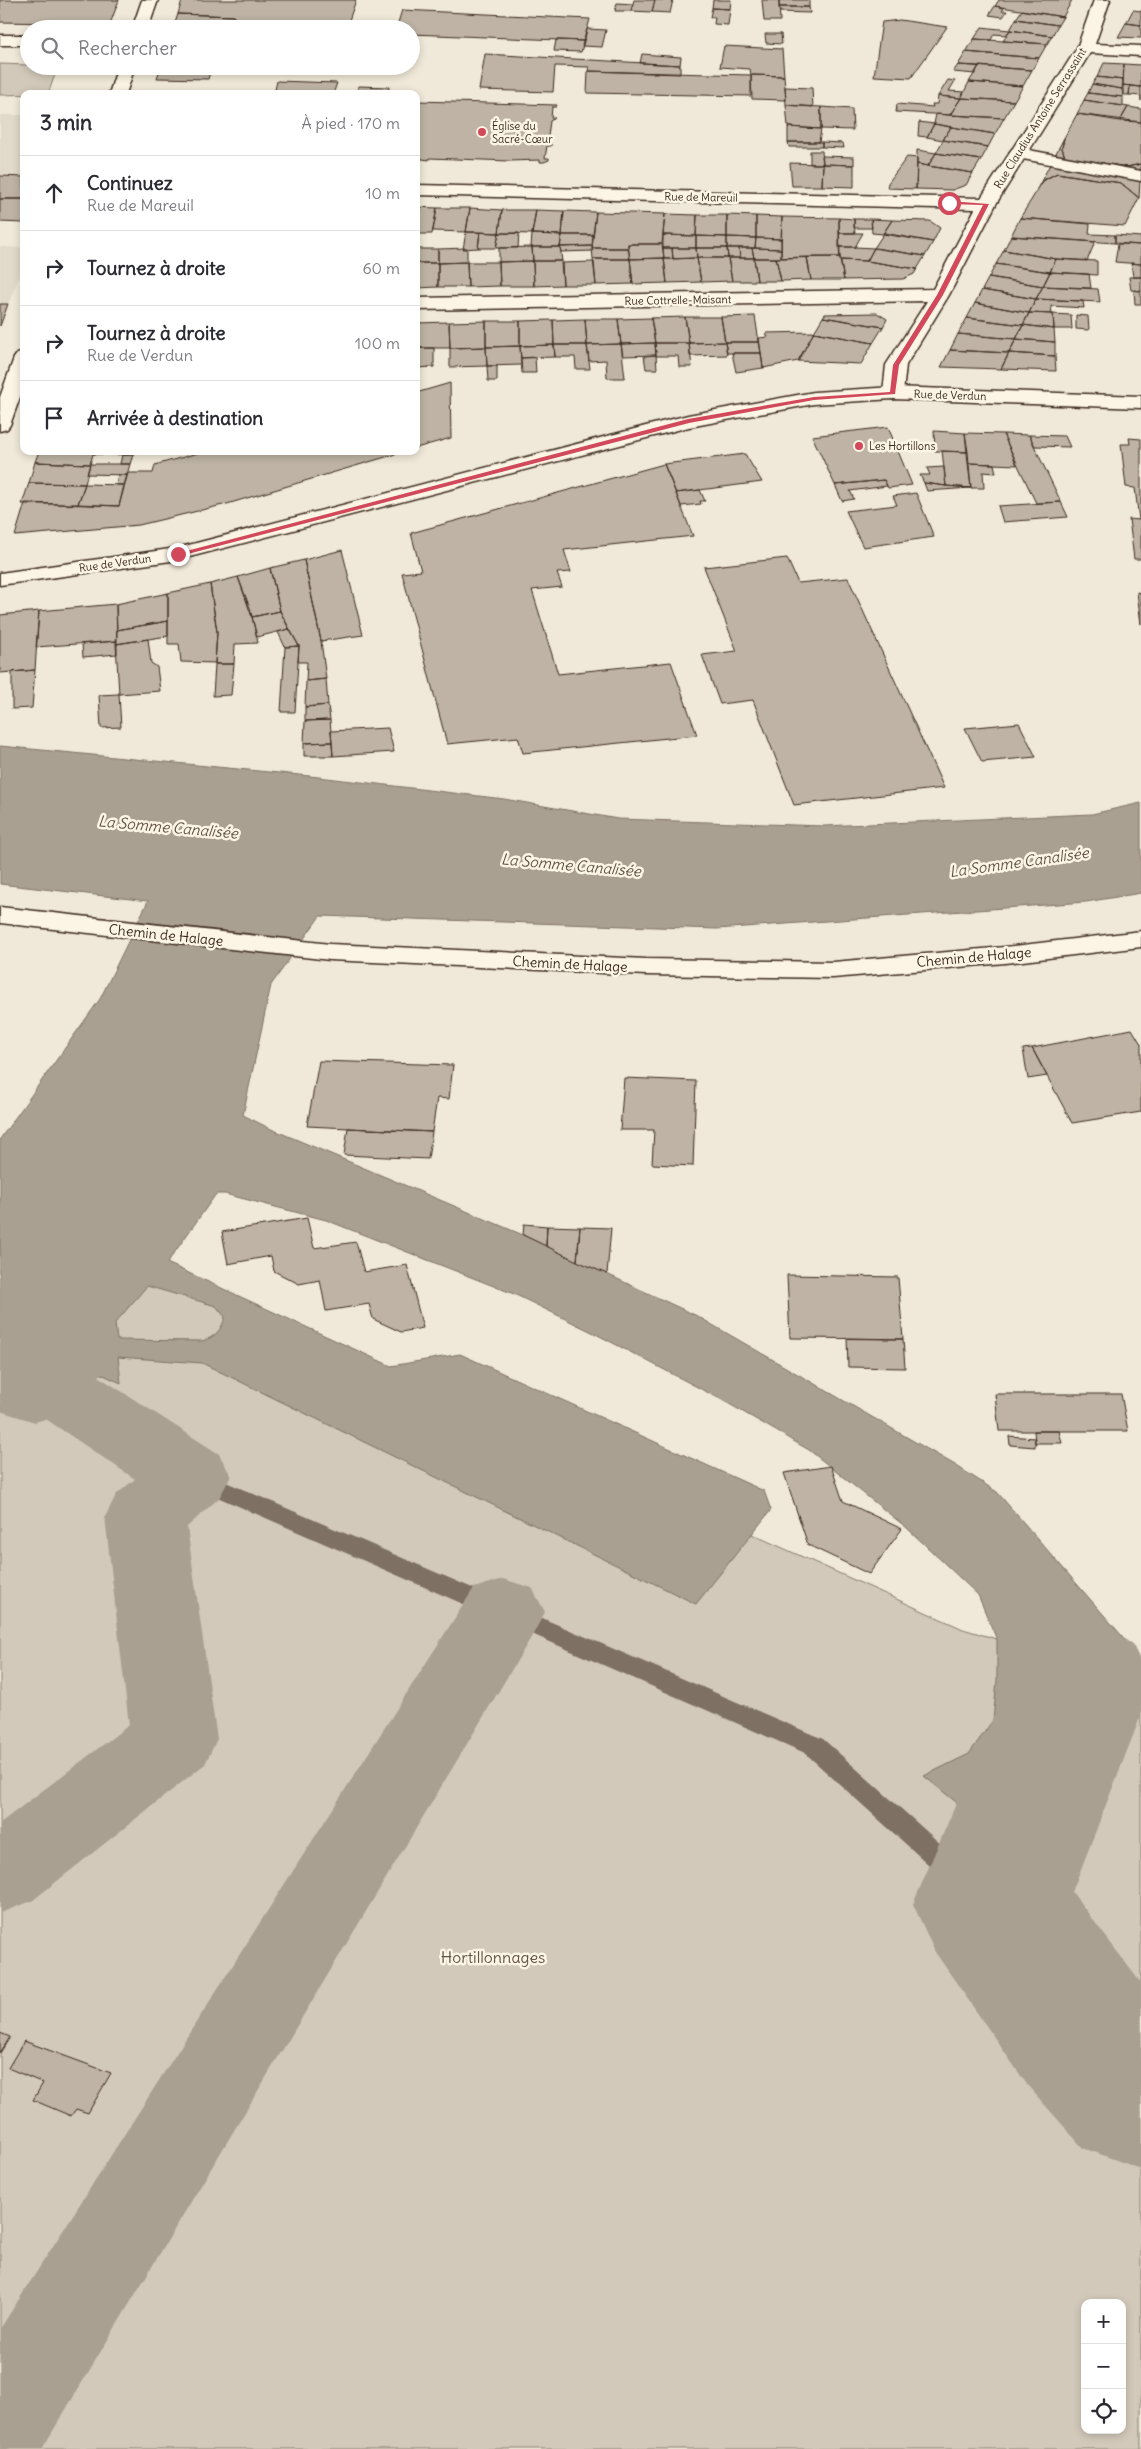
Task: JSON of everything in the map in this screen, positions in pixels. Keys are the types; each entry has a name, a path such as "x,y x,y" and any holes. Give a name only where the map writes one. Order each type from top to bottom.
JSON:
{"street":[{"path":"143,20 150,0"},
{"name":"Rue Claudius Antoine Serrassaint","path":"893,393 896,365 940,295 987,204 1085,48 1102,0"},
{"path":"0,40 20,40"},
{"path":"1085,48 1141,51"},
{"path":"118,90 124,75"},
{"path":"1018,154 1141,176"},
{"name":"Rue de Mareuil","path":"420,190 987,204"},
{"name":"Rue Cottrelle-Maisant","path":"420,304 940,295"},
{"path":"0,426 20,369"},
{"name":"Rue de Verdun","path":"0,579 178,554 688,421 814,398 893,393 1141,402"},
{"name":"Chemin de Halage","path":"0,915 100,928 330,952 586,966 833,970 1005,955 1141,939"}],"shaded area":[{"path":"0,115 20,115 20,177 0,176"},
{"path":"0,247 20,248 20,274 0,326"}],"green space":[{"path":"0,64 20,65 20,75 55,75 49,90 20,90 20,95 0,95"},
{"name":"Hortillonnages","path":"37,1213 963,1629 1141,1682 1141,2449 0,2449 0,1233"}],"water":[{"name":"La Somme Canalisée","path":"0,746 310,776 504,799 618,819 824,826 1092,814 1141,803 1141,893 1086,902 717,929 320,916 271,985 243,1115 269,1128 523,1235 697,1316 955,1465 997,1492 1129,1644 1141,1677 1141,1693 1068,1840 1068,1893 924,1776 969,1754 993,1720 997,1681 997,1640 978,1595 907,1528 809,1450 724,1401 590,1331 514,1294 326,1220 225,1194 216,1194 167,1263 391,1366 460,1354 764,1491 771,1510 696,1604 202,1363 118,1357 121,1383 75,1362 0,1343 0,1139 100,999 148,901 0,884","holes":["147,1286 216,1306 225,1317 224,1322 220,1330 206,1340 117,1340 115,1323"]}],"building":[{"path":"0,0 119,0 112,20 20,20 20,22 0,22"},
{"path":"182,0 356,0 349,20 232,20 234,16 178,14"},
{"path":"634,0 655,0 652,12 631,11"},
{"path":"655,0 673,0 670,13 652,12"},
{"path":"713,0 731,0 730,9 712,8"},
{"path":"762,0 779,0 780,21 764,21"},
{"path":"779,0 809,0 809,7 779,7"},
{"path":"999,0 1072,0 1063,17 995,6"},
{"path":"617,3 633,4 631,11 615,11"},
{"path":"995,6 1004,8 1002,11 1007,11 1003,17 989,15"},
{"path":"779,7 809,7 810,13 780,12"},
{"path":"712,8 730,9 728,25 714,24 715,17 710,17"},
{"path":"402,10 590,19 584,41 420,34 420,20 399,20"},
{"path":"1022,10 1063,17 1058,25 1016,19"},
{"path":"1133,10 1141,11 1141,25 1126,23"},
{"path":"178,14 234,16 232,20 176,20"},
{"path":"1016,19 1058,25 1052,36 1010,30"},
{"path":"900,20 947,27 911,78 874,76 882,22"},
{"path":"1126,23 1141,25 1141,38 1118,37"},
{"path":"982,27 1010,30 1006,35 994,34 991,40 974,39"},
{"path":"587,29 606,30 602,47 582,46"},
{"path":"1010,30 1052,36 1047,44 1003,41"},
{"path":"765,34 781,34 782,44 766,43"},
{"path":"974,39 1047,44 1039,58 966,52"},
{"path":"556,40 584,41 581,52 554,51"},
{"path":"724,46 782,49 784,76 751,75 750,69 720,67"},
{"path":"966,52 1039,58 1032,70 958,65"},
{"path":"485,54 680,65 680,74 588,71 589,67 555,66 553,92 479,90"},
{"path":"642,54 681,57 680,65 640,63"},
{"path":"1104,63 1124,64 1123,80 1097,77"},
{"path":"1124,64 1141,65 1141,87 1123,85"},
{"path":"958,65 979,66 975,74 953,72"},
{"path":"979,66 1032,70 1023,86 969,82"},
{"path":"588,71 751,75 751,96 587,93"},
{"path":"158,75 209,75 208,79 157,78"},
{"path":"751,75 784,76 786,100 752,99"},
{"path":"1097,77 1123,80 1122,89 1092,84"},
{"path":"948,80 955,81 949,91 964,92 961,98 938,96"},
{"path":"277,81 337,83 334,90 275,90"},
{"path":"969,82 1023,86 1014,101 961,98"},
{"path":"1092,84 1122,89 1123,97 1088,93"},
{"path":"1123,85 1130,86 1129,95 1123,95"},
{"path":"358,86 389,87 389,90 357,90"},
{"path":"1130,86 1141,87 1141,96 1129,95"},
{"path":"785,87 812,88 813,107 786,105"},
{"path":"1088,93 1123,97 1123,106 1084,100"},
{"path":"938,96 961,98 950,115 896,112 897,104 933,107 932,104 937,104"},
{"path":"961,98 1014,101 1004,118 950,115"},
{"path":"1084,100 1128,107 1120,121 1077,114"},
{"name":"Église du Sacré-Cœur","path":"420,101 557,105 552,107 551,118 555,118 550,121 547,144 551,144 551,146 547,146 545,158 549,158 549,160 540,162 540,160 509,161 429,158 429,160 420,159"},
{"path":"786,105 821,107 821,129 788,127"},
{"path":"821,107 852,109 853,130 821,129"},
{"path":"1128,107 1141,109 1141,122 1120,121"},
{"path":"936,114 1004,118 995,134 934,124"},
{"path":"1077,114 1141,122 1141,164 1127,167 1065,157 1062,148 1064,138"},
{"path":"919,122 934,124 927,137 918,136"},
{"path":"934,124 951,127 943,140 927,137"},
{"path":"788,127 821,129 819,142 788,142"},
{"path":"951,127 995,134 988,147 943,140"},
{"path":"1064,138 1062,148 1065,157 1127,167 1141,164 1139,198 1121,183 1057,173 1045,179 1037,189"},
{"path":"943,140 988,147 981,160 936,153"},
{"path":"788,142 822,142 822,147 789,147"},
{"path":"822,142 843,143 844,148 822,147"},
{"path":"917,150 936,153 928,166 917,164"},
{"path":"810,151 822,151 823,164 810,164"},
{"path":"936,153 981,160 973,173 928,166"},
{"path":"822,156 854,157 854,165 823,164"},
{"path":"907,157 917,158 916,189 887,188 888,183"},
{"path":"790,163 823,164 822,186 792,186"},
{"path":"823,164 854,165 854,187 822,186"},
{"path":"917,164 973,173 966,185 952,190 916,189"},
{"path":"1057,173 1121,183 1139,198 1125,226 1020,218 1043,181"},
{"path":"0,176 20,177 20,199 0,199"},
{"path":"0,199 20,199 20,223 0,222"},
{"path":"420,207 437,208 432,234 420,234"},
{"path":"437,208 470,208 466,232 433,231"},
{"path":"470,208 502,210 499,233 466,232"},
{"path":"502,210 536,210 532,234 499,233"},
{"path":"536,210 564,211 562,235 532,234"},
{"path":"564,211 596,212 593,235 562,235"},
{"path":"596,212 665,214 662,244 628,244 628,248 592,248"},
{"path":"665,214 697,215 696,236 663,235"},
{"path":"697,215 727,215 727,237 696,236"},
{"path":"727,215 756,216 756,238 727,237"},
{"path":"756,216 782,217 781,239 756,238"},
{"path":"782,217 839,218 840,257 781,258"},
{"path":"839,218 854,219 855,233 839,233"},
{"path":"1020,218 1090,224 1089,234 1115,235 1115,243 1011,236"},
{"path":"854,219 871,219 872,228 854,228"},
{"path":"871,219 892,220 883,234 872,233"},
{"path":"892,220 930,221 940,228 933,242 883,234"},
{"path":"466,232 480,232 478,248 463,249"},
{"path":"480,232 499,233 496,248 478,248"},
{"path":"499,233 519,233 518,248 496,248"},
{"path":"839,233 863,233 855,247 839,247"},
{"path":"884,233 933,242 925,256 874,248"},
{"path":"532,234 562,235 560,247 531,247"},
{"path":"562,235 593,235 592,246 560,247"},
{"path":"663,235 696,236 696,248 663,248"},
{"path":"1115,235 1141,237 1141,245 1115,243"},
{"path":"696,236 727,237 727,248 696,248"},
{"path":"1011,236 1095,242 1087,261 1056,259 1004,250"},
{"path":"727,237 756,238 755,248 727,248"},
{"path":"756,238 781,239 781,249 755,248"},
{"path":"628,244 662,244 664,258 630,259"},
{"path":"1118,244 1141,245 1141,264 1115,262"},
{"path":"592,246 593,251 561,252 560,247"},
{"path":"532,247 560,247 562,261 533,261"},
{"path":"532,247 533,261 499,262 499,248"},
{"path":"839,247 874,248 867,261 840,260"},
{"path":"467,248 467,262 438,263 438,249"},
{"path":"592,248 628,248 630,259 593,259"},
{"path":"663,248 672,248 673,259 664,259"},
{"path":"672,248 696,248 697,258 673,259"},
{"path":"696,248 727,248 728,258 697,258"},
{"path":"727,248 739,248 740,258 728,258"},
{"path":"739,248 752,248 754,258 740,258"},
{"path":"752,248 781,249 781,258 754,258"},
{"path":"874,248 925,256 917,269 867,261"},
{"path":"420,249 438,249 438,263 420,263"},
{"path":"1004,250 1056,259 1050,272 996,264"},
{"path":"807,257 840,257 844,280 811,280"},
{"path":"807,257 811,280 781,281 776,258"},
{"path":"664,258 667,283 633,284 630,259"},
{"path":"697,258 728,258 732,281 701,282"},
{"path":"697,258 701,282 667,283 664,259"},
{"path":"728,258 754,258 757,281 732,281"},
{"path":"754,258 776,258 781,281 757,281"},
{"path":"593,259 630,259 633,284 596,285"},
{"path":"1056,259 1097,261 1097,275 1050,272"},
{"path":"840,260 867,261 917,269 914,274 903,279 844,280"},
{"path":"533,261 534,286 500,286 499,262"},
{"path":"533,261 562,261 563,285 534,286"},
{"path":"467,262 468,287 438,287 438,263"},
{"path":"467,262 499,262 500,286 468,287"},
{"path":"594,262 596,285 563,285 561,263"},
{"path":"420,263 438,263 438,287 420,288"},
{"path":"1131,263 1141,264 1141,277 1133,277"},
{"path":"996,264 1050,272 1043,286 989,277"},
{"path":"1050,272 1089,274 1091,288 1043,286"},
{"path":"989,277 1043,286 1036,299 982,290"},
{"path":"1129,277 1141,277 1141,291 1131,290"},
{"path":"1043,286 1098,289 1100,302 1036,299"},
{"path":"982,290 1036,299 1029,313 975,303"},
{"path":"1134,290 1141,291 1141,304 1135,304"},
{"path":"1036,299 1083,301 1084,308 1051,306 1052,314 1029,313"},
{"path":"975,303 1029,313 1023,325 967,318"},
{"path":"0,304 8,304 0,326"},
{"path":"877,313 887,319 883,327 823,317 825,314"},
{"path":"1029,313 1053,314 1054,329 1023,325"},
{"path":"1053,314 1071,315 1072,329 1054,329"},
{"path":"1076,315 1088,316 1089,330 1076,329"},
{"path":"755,316 759,342 725,342 721,317"},
{"path":"685,317 721,317 725,342 689,343"},
{"path":"685,317 689,343 655,343 651,318"},
{"path":"823,317 883,327 873,343 814,332"},
{"path":"651,318 655,343 621,344 618,319"},
{"path":"967,318 1023,325 1016,339 958,334"},
{"path":"585,319 587,345 554,345 553,320"},
{"path":"585,319 618,319 621,344 587,345"},
{"path":"553,320 554,345 520,346 520,321"},
{"path":"486,321 486,347 450,348 449,322"},
{"path":"486,321 520,321 520,346 486,347"},
{"path":"449,322 450,348 420,348 420,323"},
{"path":"1023,325 1054,329 1055,342 1016,339"},
{"path":"814,332 873,343 861,364 798,361"},
{"path":"814,332 798,361 763,368 759,338 768,337 766,333"},
{"path":"958,334 1016,339 1009,353 950,350"},
{"path":"1016,339 1055,342 1055,356 1009,353"},
{"path":"725,342 759,342 761,353 727,353"},
{"path":"725,342 727,355 690,356 689,343"},
{"path":"655,343 656,355 623,356 621,344"},
{"path":"655,343 689,343 692,367 679,367 678,356 656,356"},
{"path":"621,344 625,378 607,378 606,360 589,361 587,345"},
{"path":"554,345 555,357 521,358 520,346"},
{"path":"554,345 587,345 590,369 576,369 575,357 555,357"},
{"path":"520,346 521,365 487,366 486,347"},
{"path":"486,347 487,366 450,367 450,348"},
{"path":"420,348 434,348 434,367 420,368"},
{"path":"950,350 1009,353 1001,369 941,367"},
{"path":"732,353 761,353 763,368 736,372"},
{"path":"1009,353 1055,356 1056,371 1001,369"},
{"path":"656,355 657,369 646,369 644,356"},
{"path":"535,357 536,373 522,373 521,358"},
{"path":"487,366 497,366 497,381 488,381"},
{"path":"450,383 451,438 420,447 420,392"},
{"path":"888,427 912,485 888,488 884,480 835,485 812,436"},
{"path":"934,431 965,433 968,452 935,451"},
{"path":"965,433 1003,434 1017,465 968,463"},
{"path":"1003,434 1029,435 1061,502 1036,503"},
{"path":"1029,435 1065,436 1070,447 1035,446"},
{"path":"1129,438 1141,439 1141,559 1134,559 1129,519 1139,520 1135,488 1126,487 1121,444 1130,444"},
{"path":"942,451 968,452 971,488 946,486"},
{"path":"745,454 762,482 676,493 664,464"},
{"path":"38,455 93,455 90,464 35,462"},
{"path":"122,455 133,455 130,464 120,464"},
{"path":"191,455 392,455 227,504 139,525 15,536 25,503 119,506 128,473 153,473 155,465"},
{"path":"35,462 90,464 85,484 29,483"},
{"path":"968,463 994,464 996,473 983,472 984,488 971,488"},
{"path":"90,464 130,464 127,475 87,474"},
{"path":"664,464 693,536 564,550 571,572 557,573 562,587 532,590 558,674 671,662 697,735 523,753 518,737 447,744 402,573 421,571 411,533"},
{"path":"944,467 946,486 924,483 920,475 930,475 927,468"},
{"path":"118,475 127,475 124,485 116,485"},
{"path":"884,480 887,486 850,491 854,499 842,501 835,485"},
{"path":"29,483 85,484 78,504 22,504"},
{"path":"924,483 946,486 971,488 927,491"},
{"path":"85,484 124,485 119,506 78,504"},
{"path":"700,490 705,501 700,501 701,504 681,506 676,493"},
{"path":"916,493 934,537 863,547 846,511 897,505 893,496"},
{"path":"1061,502 1068,517 1003,522 998,506"},
{"path":"342,550 363,635 321,641 304,560"},
{"path":"787,558 798,583 848,578 944,788 794,805 753,700 720,704 702,655 737,651 704,567"},
{"path":"304,560 321,641 326,679 306,681 307,662 298,662 299,646 280,611 270,568"},
{"path":"270,568 280,611 252,617 238,577"},
{"path":"238,577 250,608 258,643 235,644 234,664 215,664 217,632 210,584"},
{"path":"210,584 217,632 215,663 181,662 179,644 168,644 168,593"},
{"path":"1137,592 1141,593 1141,624"},
{"path":"168,593 168,621 117,630 116,604"},
{"path":"116,604 117,641 36,647 39,611"},
{"path":"39,611 35,670 0,673 0,615"},
{"path":"280,611 289,629 257,637 252,617"},
{"path":"168,621 168,636 116,644 117,630"},
{"path":"289,629 299,646 285,647 278,632"},
{"path":"148,639 151,663 157,667 160,691 119,694 116,644"},
{"path":"117,641 117,654 83,657 82,644"},
{"path":"299,646 295,712 281,712 285,647"},
{"path":"215,664 234,664 231,695 213,696"},
{"path":"35,670 32,708 12,709 12,672"},
{"path":"326,679 328,705 305,707 306,681"},
{"path":"119,694 121,727 101,728 99,695"},
{"path":"328,705 330,720 305,721 305,707"},
{"path":"330,720 332,742 304,743 305,721"},
{"path":"1019,723 1036,757 982,762 965,728"},
{"path":"388,728 394,752 333,756 331,731"},
{"path":"332,742 333,756 304,756 304,743"},
{"path":"1132,1029 1141,1044 1141,1112 1072,1123 1032,1048"},
{"path":"1032,1048 1047,1076 1028,1079 1023,1049"},
{"path":"319,1061 453,1065 449,1099 437,1098 432,1132 307,1126"},
{"path":"624,1078 696,1081 693,1166 652,1164 654,1130 620,1130"},
{"path":"348,1128 432,1132 428,1159 344,1155"},
{"path":"307,1218 314,1248 356,1242 364,1272 407,1265 423,1328 401,1332 373,1319 369,1304 326,1311 320,1280 299,1284 274,1271 271,1256 228,1264 222,1232"},
{"path":"524,1224 547,1226 546,1246 523,1235"},
{"path":"547,1226 580,1227 577,1261 546,1246"},
{"path":"580,1227 611,1228 607,1274 577,1261"},
{"path":"787,1275 898,1277 903,1339 790,1338"},
{"path":"847,1338 903,1339 905,1368 848,1367"},
{"path":"995,1394 1121,1394 1128,1431 999,1431"},
{"path":"1034,1431 1059,1431 1062,1443 1035,1443"},
{"path":"1009,1436 1035,1438 1035,1447 1010,1445"},
{"path":"831,1466 843,1501 902,1529 869,1574 808,1545 784,1473"},
{"path":"0,2033 10,2037 0,2053"},
{"path":"24,2041 111,2073 88,2113 76,2109 71,2116 33,2100 43,2083 8,2068"}],"waterway":[{"path":"35,1373 66,1250 107,1194"},
{"path":"0,1371 35,1373 191,1476 145,1517 174,1739 0,1874"},
{"path":"191,1476 814,1746 990,1904"},
{"path":"0,2422 503,1612"},
{"path":"1080,1685 990,1904 1085,2035 1141,2095"}],"place":[{"name":"Église du Sacré-Cœur","path":"482,132"},
{"name":"Les Hortillons","path":"859,446"}],"route":[{"path":"178,554 688,421 814,398 893,393 896,365 940,295 987,204 949,203"}]}
